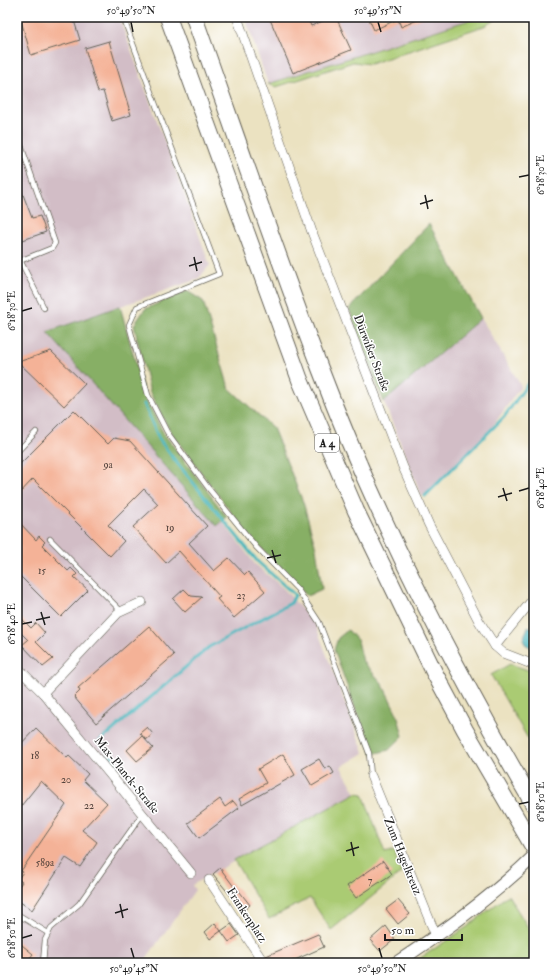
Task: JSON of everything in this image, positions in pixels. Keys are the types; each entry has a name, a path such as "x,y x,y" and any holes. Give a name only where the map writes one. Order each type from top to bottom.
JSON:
{"highway":[{"name":"A 4","path":"168,17 300,380 356,511 434,672 465,730 534,848"},
{"name":"A 4","path":"194,17 321,372 375,500 402,560 450,655 485,720 534,805"}],"street":[{"name":"Dürwißer Straße","path":"237,17 312,232 403,467 429,525 459,583 495,646 503,653 534,665"},
{"path":"495,646 534,598"},
{"path":"43,693 122,612 142,602"},
{"name":"Max-Planck-Straße","path":"17,667 43,693 191,873"},
{"name":"Zum Hagelkreuz","path":"371,776 436,936"},
{"path":"396,963 461,919 511,879 534,856"},
{"name":"Frankenplatz","path":"209,880 264,963"}],"lane":[{"path":"123,17 219,274 137,307 129,324 148,395 167,432 209,489 256,548 298,590 320,622 369,753 371,776"},
{"path":"17,134 54,243 52,248 18,261 44,308"},
{"path":"17,452 36,432"},
{"path":"50,539 122,612"},
{"path":"43,963 45,940 51,928 79,904 143,814"},
{"path":"17,914 48,933"}],"shaded area":[{"path":"17,17 119,17 210,265 198,279 47,332 217,525 222,521 255,564 284,589 315,624 364,753 341,767 356,793 192,885 195,890 143,963 17,963"},
{"path":"245,17 479,17 268,84"},
{"path":"481,318 521,386 492,427 422,497 384,402"}],"green space":[{"path":"479,17 500,17 484,26 370,64 353,62 276,87 268,84"},
{"path":"429,224 481,318 384,402 349,309"},
{"path":"187,291 203,301 229,388 273,428 303,502 316,548 322,589 307,596 246,532 170,431 150,393 134,325 145,309"},
{"path":"120,306 145,397 164,434 227,517 217,526 47,332"},
{"path":"348,630 358,641 363,662 382,683 397,714 403,736 389,750 372,754 334,650 338,638"},
{"path":"510,664 534,672 534,749 491,675"},
{"path":"356,793 363,794 385,854 394,851 401,873 331,930 310,898 269,919 234,860"},
{"path":"508,895 534,937 534,963 413,963 467,927"}],"water":[{"path":"528,627 534,627 534,649 525,644 523,639"}],"building":[{"path":"20,17 73,17 80,40 31,55"},
{"path":"269,17 307,17 311,26 332,17 336,17 351,50 293,73"},
{"path":"368,17 424,17 401,27 398,19 374,30"},
{"path":"109,41 131,115 112,121 103,91 98,92 85,48"},
{"path":"17,179 32,218 40,216 46,232 17,242"},
{"path":"51,351 85,384 64,406 18,362"},
{"path":"74,410 108,444 114,438 130,441 207,526 189,543 214,571 229,558 245,575 248,572 265,591 234,618 217,599 220,597 179,551 166,563 133,527 158,504 144,489 108,525 124,541 110,556 33,479 17,496 17,467"},
{"path":"17,520 36,540 39,536 45,542 42,545 68,571 71,568 77,574 74,577 88,590 61,617 17,573"},
{"path":"184,589 191,596 202,597 185,612 173,599"},
{"path":"21,618 31,628 36,623 45,633 36,642 53,659 43,667 22,645 28,640 17,629 17,622"},
{"path":"149,626 174,655 96,723 74,697 80,691 78,688"},
{"path":"147,727 153,734 146,740 140,733"},
{"path":"36,728 67,758 69,756 88,774 83,780 107,803 82,830 97,842 80,867 66,858 32,910 17,900 17,889 22,882 18,879 23,872 21,871 66,805 41,781 17,811 17,748"},
{"path":"142,736 153,748 137,761 127,750"},
{"path":"283,754 295,775 242,805 239,799 266,783 258,769"},
{"path":"319,759 325,769 330,766 334,773 312,786 302,769"},
{"path":"220,799 225,807 233,801 239,808 199,838 188,823"},
{"path":"383,861 392,874 356,898 347,886"},
{"path":"220,868 250,905 243,911 213,874"},
{"path":"398,900 410,914 398,924 386,909"},
{"path":"215,923 221,931 210,939 205,932"},
{"path":"231,924 239,935 229,942 221,931"},
{"path":"386,926 395,939 380,951 370,940"},
{"path":"318,934 324,947 288,963 270,963 266,956"},
{"path":"17,941 33,954 26,963 17,963"}],"waterway":[{"path":"425,496 504,417 534,375"},
{"path":"143,793 99,742 209,647 291,603 295,595 258,562 173,458 159,439 144,404"}]}
